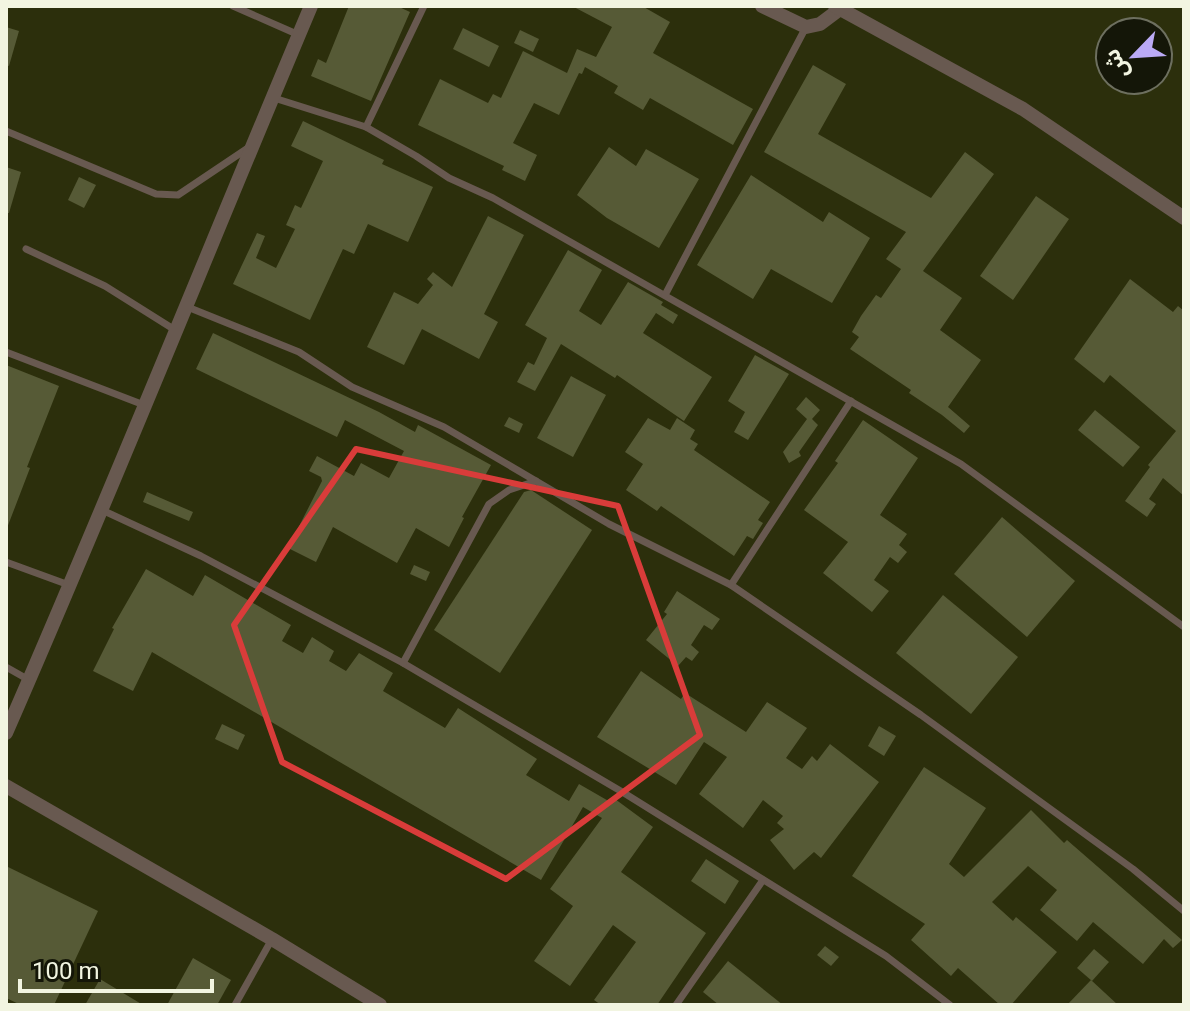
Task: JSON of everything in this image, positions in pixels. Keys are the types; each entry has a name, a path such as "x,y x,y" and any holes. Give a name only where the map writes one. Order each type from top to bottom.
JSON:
{"street":[{"path":"6,733 71,585 311,6"},
{"path":"762,6 806,27 820,24 840,8 1023,109 1184,218"},
{"path":"6,786 380,1005"}],"lane":[{"path":"233,6 299,35"},
{"path":"366,127 424,6"},
{"path":"665,295 806,27"},
{"path":"274,98 366,127 449,178 493,198 961,464 1184,627"},
{"path":"6,131 156,194 178,195 253,145"},
{"path":"26,249 105,286 175,330"},
{"path":"185,306 299,352 352,387 444,427 609,524 731,585 921,715 1133,869 1184,911"},
{"path":"6,352 144,405"},
{"path":"731,585 851,401"},
{"path":"403,663 489,504 509,490 536,481"},
{"path":"100,509 201,556 403,663 624,793 886,956 950,1005"},
{"path":"6,562 71,585"},
{"path":"6,667 29,680"},
{"path":"676,1005 763,880"},
{"path":"235,1005 272,939"}],"highlighted area":[{"path":"356,449 618,506 700,735 506,879 282,762 234,625"}],"building":[{"path":"349,6 397,6 410,12 371,101 311,76 318,59 326,63"},
{"path":"572,6 642,6 670,22 653,53 753,109 733,145 650,98 643,110 614,93 618,86 585,67 582,74 579,73 559,115 534,103 513,143 537,155 525,181 502,170 504,166 418,125 440,79 488,103 493,94 501,98 523,51 567,73 577,49 596,57 612,27"},
{"path":"6,27 19,31 9,66 6,65"},
{"path":"463,28 499,46 489,67 453,49"},
{"path":"520,30 539,39 533,52 514,43"},
{"path":"813,65 846,84 818,134 931,198 965,152 994,174 923,271 962,298 940,330 981,360 948,407 970,426 964,433 909,393 911,390 850,349 859,337 852,332 861,316 876,295 881,298 901,269 886,259 906,232 764,152"},
{"path":"303,121 384,160 382,164 433,187 408,242 368,224 354,254 343,249 310,320 233,284 257,233 265,236 256,258 276,268 295,229 286,225 295,205 301,208 323,161 291,146"},
{"path":"609,147 636,166 646,149 699,179 659,248 607,218 577,195"},
{"path":"6,167 21,172 9,213 6,213"},
{"path":"751,175 823,222 829,212 870,238 832,303 771,269 753,299 697,265"},
{"path":"79,177 96,185 84,208 68,200"},
{"path":"1036,196 1069,219 1013,300 980,276"},
{"path":"488,216 524,235 484,314 498,322 479,359 422,329 404,365 367,347 394,292 418,304 433,285 427,279 433,272 452,287"},
{"path":"568,250 602,270 579,311 601,325 628,282 663,302 661,305 678,315 673,324 656,313 643,333 712,377 684,421 617,375 615,378 561,344 535,391 517,382 528,362 534,365 547,338 525,325"},
{"path":"1130,279 1173,312 1178,306 1184,311 1184,496 1163,478 1149,499 1156,504 1147,517 1125,501 1150,467 1148,465 1176,431 1110,375 1104,383 1074,359"},
{"path":"213,333 415,432 418,425 491,465 449,547 416,528 397,563 333,527 316,562 288,548 322,481 321,477 309,471 317,456 354,476 361,463 389,478 404,451 345,420 337,437 196,369"},
{"path":"755,355 789,374 748,440 734,432 745,412 728,401"},
{"path":"6,365 59,386 7,528"},
{"path":"571,376 606,395 573,457 537,438"},
{"path":"806,397 820,410 812,419 818,425 799,452 801,456 789,463 783,452 807,419 796,409"},
{"path":"1095,410 1140,447 1123,467 1078,430"},
{"path":"509,417 523,424 519,433 504,426"},
{"path":"648,418 670,430 677,418 695,430 690,439 698,444 694,450 770,502 758,520 763,523 753,539 747,536 734,556 661,506 657,511 626,490 643,464 625,452"},
{"path":"863,420 918,458 880,515 907,534 899,545 907,552 898,563 890,557 874,580 889,591 872,612 823,573 848,542 804,510 838,463 835,461"},
{"path":"531,490 592,530 500,673 434,630 524,492"},
{"path":"147,492 193,512 189,521 143,502"},
{"path":"1002,517 1075,581 1027,637 954,574"},
{"path":"414,565 430,572 426,581 410,574"},
{"path":"146,569 193,596 205,575 291,625 282,641 303,653 312,637 334,651 329,661 346,671 359,653 393,673 383,691 445,728 458,708 537,759 526,775 569,801 579,784 612,803 615,799 653,827 621,872 706,933 657,1005 601,1005 594,1000 636,942 613,925 570,986 534,961 573,906 550,889 602,818 583,807 541,880 152,652 133,691 93,671 112,628"},
{"path":"677,591 720,619 712,630 704,625 691,645 699,652 692,661 686,657 678,666 646,640 667,614 664,612"},
{"path":"943,595 1018,657 971,714 896,653"},
{"path":"641,671 681,699 685,693 746,732 767,702 807,728 786,758 802,769 812,756 817,761 830,744 879,782 821,858 814,852 794,870 770,840 784,829 777,823 783,816 763,800 743,828 699,794 727,757 704,742 676,785 597,737"},
{"path":"222,724 245,735 238,750 215,739"},
{"path":"879,726 896,736 884,756 868,746"},
{"path":"924,767 986,808 949,864 964,877 1031,810 1064,843 1067,840 1182,940 1173,948 1164,939 1143,964 1093,922 1077,941 1040,910 1057,890 1028,866 992,902 1013,921 1016,917 1057,952 1011,1005 1000,1005 958,968 951,976 911,940 925,924 852,876"},
{"path":"706,859 739,881 725,904 691,881"},
{"path":"6,866 98,911 54,1005 21,1005 6,998"},
{"path":"825,946 839,957 831,966 817,955"},
{"path":"1094,949 1109,962 1092,981 1077,968"},
{"path":"193,958 231,980 217,1005 167,1005"},
{"path":"728,961 783,1005 719,1005 703,992"},
{"path":"100,979 143,1005 85,1005"},
{"path":"1091,980 1118,1005 1067,1005"}]}
